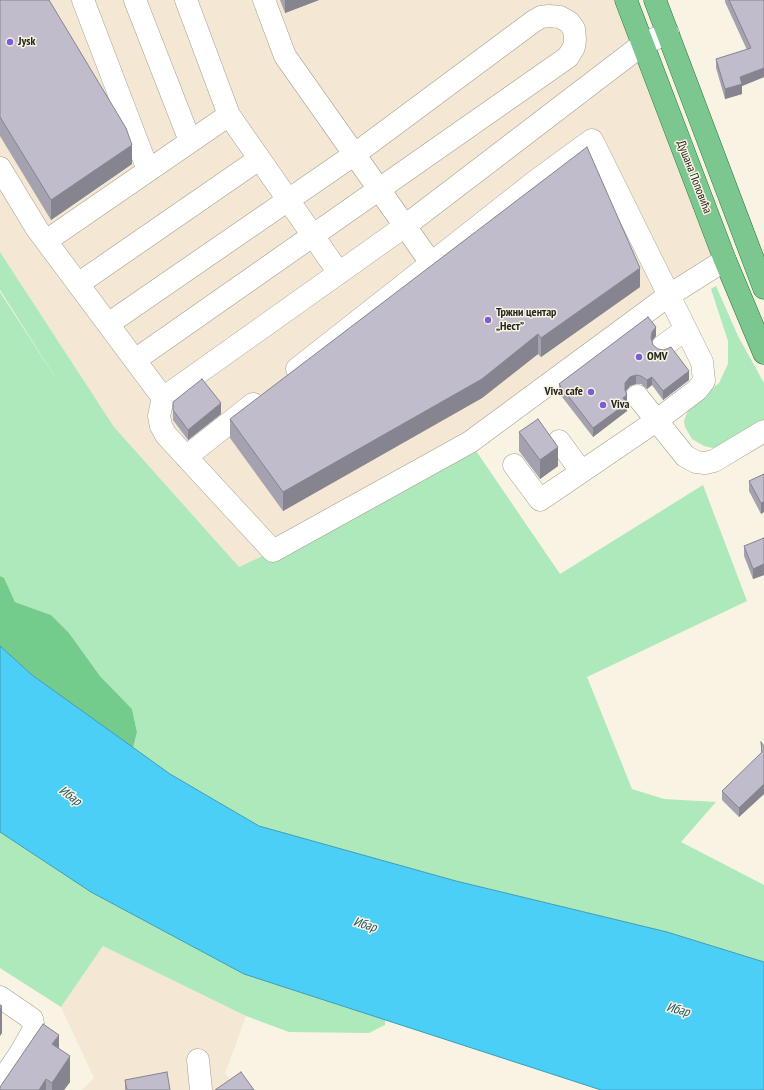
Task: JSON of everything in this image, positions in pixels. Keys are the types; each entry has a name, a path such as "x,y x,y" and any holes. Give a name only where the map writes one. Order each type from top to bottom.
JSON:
{"main road":[{"name":"Душана Поповића","path":"626,0 725,260 764,353"},
{"path":"656,0 764,288"}],"lane":[{"path":"84,0 148,170"},
{"path":"135,0 190,141"},
{"path":"186,0 229,115 339,273"},
{"path":"264,0 285,56 431,262"},
{"path":"108,324 355,154 534,21 541,17 549,16 560,17 569,22 574,29 575,39 574,47 568,57 135,360"},
{"path":"668,33 643,44 405,226 163,398 159,416 161,426 166,435 273,551 470,442 668,296 725,260"},
{"path":"46,241 229,115"},
{"path":"186,457 431,262 537,180 592,140 702,362 704,381 697,390 656,421 540,500 514,465"},
{"path":"78,284 259,159"},
{"path":"0,168 46,241 163,398"},
{"path":"664,346 685,330"},
{"path":"637,396 685,456 696,462 705,463 714,461 764,431"},
{"path":"559,441 581,471"},
{"path":"0,997 32,1019 34,1029 21,1052 0,1083"},
{"path":"198,1060 201,1090"}],"shaded area":[{"path":"0,0 626,0 725,260 523,405 273,551 239,567 114,427 0,252"},
{"path":"103,946 246,1016 225,1074 242,1090 82,1090 94,1078 61,1007"}],"green space":[{"path":"0,252 114,427 239,567 273,551 470,442 560,574 703,485 747,601 587,677 632,789 664,799 716,802 681,842 764,885 764,962 667,932 456,881 259,826 170,774 133,748 137,732 132,709 100,676 69,633 51,615 15,602 4,579 0,576 0,292 64,391 0,290"},
{"path":"716,286 738,336 764,383 764,425 717,449 704,446 692,439 685,427 684,421 689,408 719,383 728,364 728,341 711,289"},
{"path":"0,576 4,578 15,602 51,615 69,633 100,676 132,709 137,732 133,748 32,675 0,646"},
{"path":"0,832 91,892 244,974 385,1020 385,1025 369,1033 289,1032 246,1016 103,946 61,1007 0,968"}],"water":[{"name":"Ибар","path":"0,646 32,675 170,774 259,826 456,881 667,932 764,962 764,1090 601,1090 244,974 91,892 0,832"}],"building":[{"path":"0,0 49,0 126,128 132,145 51,200 0,117"},
{"path":"729,0 764,0 764,68 740,77 742,84 725,89 716,59 751,48"},
{"name":"Тржни центар „Нест”","path":"587,147 640,268 541,338 538,334 482,379 283,492 230,419"},
{"path":"648,317 656,327 652,332 651,338 653,345 658,349 664,350 671,347 689,371 663,391 652,377 647,380 636,375 630,377 625,383 627,395 623,398 627,403 593,428 559,384"},
{"path":"202,379 221,403 188,430 173,410 173,402"},
{"path":"538,419 558,447 540,460 519,432"},
{"path":"764,474 764,502 761,503 749,481"},
{"path":"764,538 764,564 753,569 744,546"},
{"path":"761,742 764,746 764,784 739,808 722,791 762,752"},
{"path":"43,1024 59,1035 52,1044 70,1056 52,1083 46,1079 39,1090 0,1090 0,1087"},
{"path":"167,1072 170,1090 127,1090 125,1080"},
{"path":"241,1072 254,1090 215,1090"}],"place":[{"name":"Jysk","path":"10,42"},
{"name":"Тржни центар „Нест”","path":"488,320"},
{"name":"OMV","path":"639,357"},
{"name":"Viva cafe","path":"591,392"},
{"name":"Viva","path":"603,405"}]}
